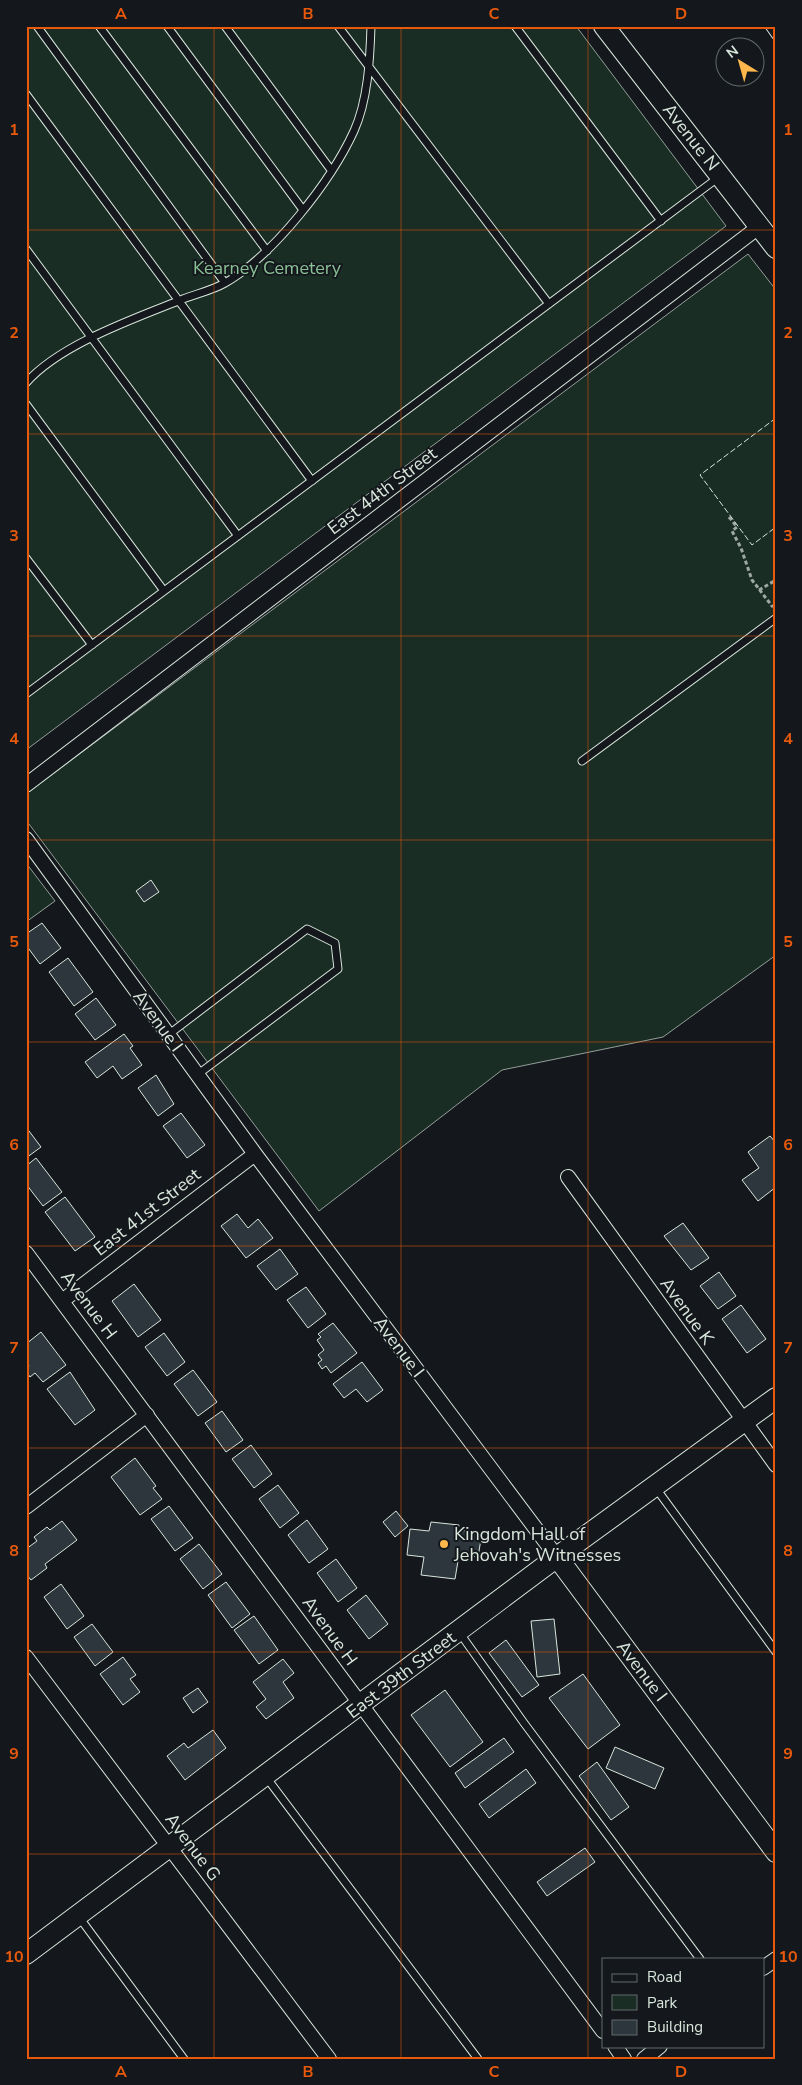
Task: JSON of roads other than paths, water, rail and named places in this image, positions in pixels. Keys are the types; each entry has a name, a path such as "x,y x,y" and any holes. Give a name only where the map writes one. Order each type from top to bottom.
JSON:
{"main road":[{"name":"Avenue N","path":"604,26 776,248"},
{"name":"East 39th Street","path":"26,1954 557,1557 776,1398"},
{"name":"Avenue I","path":"557,1557 776,1852"}],"street":[{"name":"East 44th Street","path":"26,785 760,226"},
{"name":"Avenue I","path":"26,839 255,1154 557,1557"},
{"name":"East 41st Street","path":"62,1300 255,1154"},
{"name":"Avenue K","path":"568,1177 743,1422 776,1465"},
{"name":"Avenue H","path":"26,1253 602,2030"},
{"path":"26,1507 147,1415"},
{"name":"Avenue G","path":"26,1657 329,2059"},
{"path":"764,1967 776,1959"},
{"path":"616,2048 624,2059"},
{"path":"644,2059 658,2048"}],"lane":[{"path":"37,26 225,283"},
{"path":"99,26 267,251"},
{"path":"167,26 303,210"},
{"path":"225,26 332,170"},
{"path":"338,26 549,304"},
{"path":"26,383 58,358 91,337 225,283 267,251 303,210 332,170 355,130 370,70 371,26"},
{"path":"515,26 661,221"},
{"path":"769,26 776,36"},
{"path":"26,94 312,481"},
{"path":"26,694 721,176"},
{"path":"26,249 238,536"},
{"path":"26,404 164,591"},
{"path":"26,558 92,646"},
{"path":"582,761 776,618"},
{"path":"168,1035 307,929 335,943 338,970 197,1075"},
{"path":"654,1487 776,1652"},
{"path":"458,1632 699,1958"},
{"path":"266,1776 478,2059"},
{"path":"77,1915 184,2059"}],"place":[{"name":"Kingdom Hall of Jehovah's Witnesses","path":"444,1544"}],"park label":[{"name":"Kearney Cemetery","path":"267,268"}]}
